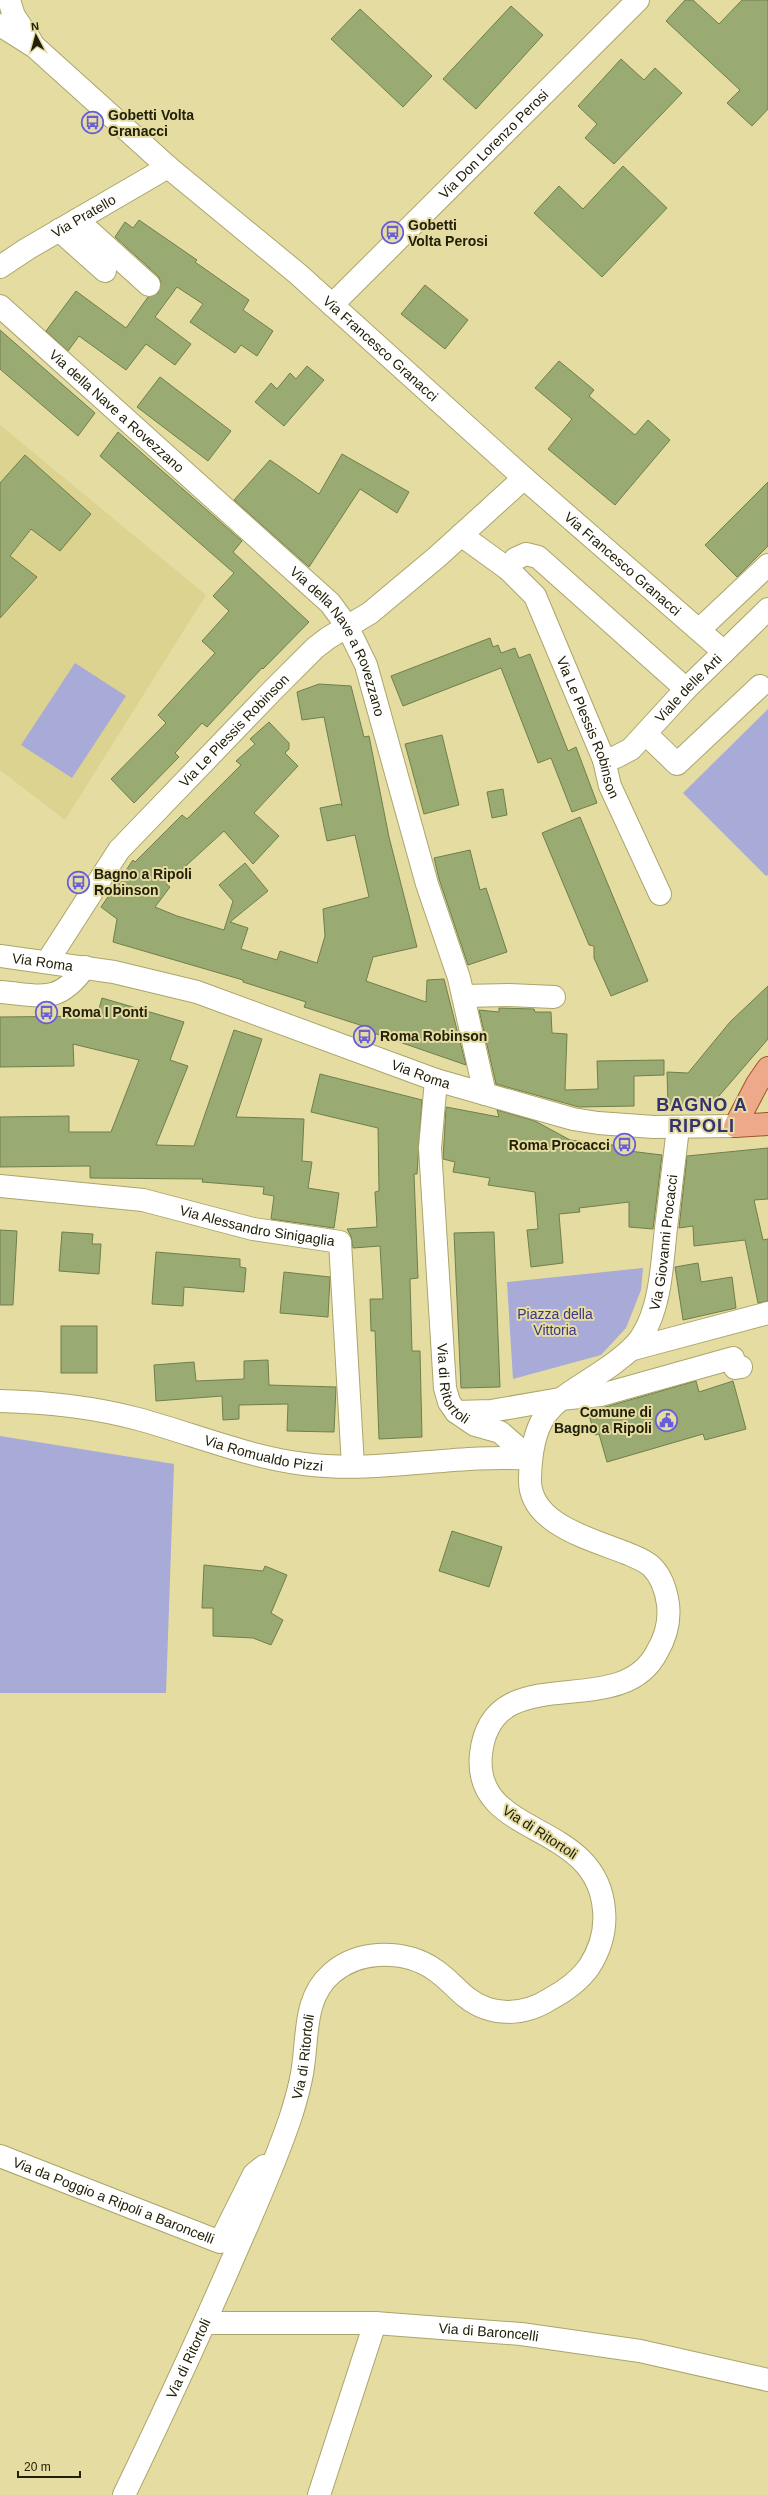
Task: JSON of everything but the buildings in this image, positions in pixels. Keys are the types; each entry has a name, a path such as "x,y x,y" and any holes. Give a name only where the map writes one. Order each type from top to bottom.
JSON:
{"main road":[{"path":"735,1126 757,1084 768,1068"},
{"name":"Via Roma","path":"735,1126 768,1124"}],"street":[{"name":"Via Francesco Granacci","path":"9,0 14,16 34,47"},
{"name":"Via Don Lorenzo Perosi","path":"332,305 638,0"},
{"name":"Via Francesco Granacci","path":"0,25 34,47 168,167 332,305 524,478 700,629 724,652"},
{"name":"Via Pratello","path":"0,267 68,225 168,167"},
{"path":"68,225 105,271"},
{"path":"68,225 149,285"},
{"name":"Via della Nave a Rovezzano","path":"0,306 330,603 347,626 366,665 427,884 464,996 485,1094"},
{"name":"Via Le Plessis Robinson","path":"47,962 104,871 134,833 315,648 347,626 370,613 524,478"},
{"name":"Via Le Plessis Robinson","path":"460,535 508,568 529,589 541,608 604,760 610,786 660,894"},
{"path":"508,568 515,559 526,554 538,557 686,689"},
{"path":"700,629 768,565"},
{"name":"Viale delle Arti","path":"604,760 625,753 646,734 686,689 768,608"},
{"path":"646,734 677,764 760,686"},
{"name":"Via Roma","path":"0,956 85,967 159,982 197,992 436,1080 598,1123 678,1128 735,1126"},
{"name":"Via Roma","path":"0,992 44,995 63,992 85,967"},
{"path":"464,996 509,994 554,997"},
{"name":"Via di Ritortoli","path":"124,2495 205,2323 276,2158 297,2095 303,2068 308,2012 320,1984 336,1969 351,1961 372,1955 397,1955 432,1968 470,2000 481,2006 494,2011 522,2012 546,2002 569,1987 583,1975 597,1953 601,1941 604,1914 600,1888 594,1876 577,1854 515,1818 492,1798 482,1778 481,1749 491,1724 498,1715 516,1701 543,1693 607,1688 619,1685 646,1668 654,1659 668,1625 667,1598 661,1578 644,1561 584,1536 555,1521 540,1510 533,1502 530,1493 531,1459 500,1432 475,1425 456,1412 449,1402 446,1388 430,1148 436,1080"},
{"name":"Via Giovanni Procacci","path":"632,1349 645,1332 657,1293 678,1128"},
{"name":"Via Alessandro Sinigaglia","path":"0,1186 143,1200 253,1229 340,1242 353,1466"},
{"path":"531,1459 541,1421 549,1409 560,1398 632,1349 768,1313"},
{"path":"456,1412 492,1411 560,1398 601,1395 733,1358 735,1368 740,1367"},
{"name":"Via Romualdo Pizzi","path":"0,1401 31,1402 80,1407 137,1419 284,1461 330,1467 411,1465 511,1457 531,1459"},
{"name":"Via da Poggio a Ripoli a Baroncelli","path":"0,2156 220,2242 254,2174 276,2158"},
{"name":"Via di Baroncelli","path":"205,2323 375,2323 521,2334 640,2351 768,2380"},
{"path":"319,2495 375,2323"}],"shaded area":[{"path":"0,425 206,595 65,820 0,770"}],"green space":[{"path":"75,663 126,696 72,778 21,745"},
{"path":"768,709 768,875 766,876 683,793"},
{"name":"Piazza della Vittoria","path":"643,1268 641,1290 626,1328 601,1355 513,1379 507,1282"},
{"path":"0,1436 174,1464 166,1693 0,1693"}],"place":[{"name":"Gobetti Volta Granacci","path":"92,123"},
{"name":"Gobetti Volta Perosi","path":"392,233"},
{"name":"Bagno a Ripoli Robinson","path":"79,882"},
{"name":"Roma I Ponti","path":"46,1012"},
{"name":"Roma Robinson","path":"365,1036"},
{"name":"Roma Procacci","path":"625,1145"},
{"name":"Comune di Bagno a Ripoli","path":"667,1420"}],"district":[{"name":"BAGNO A RIPOLI","path":"702,1115"}]}
